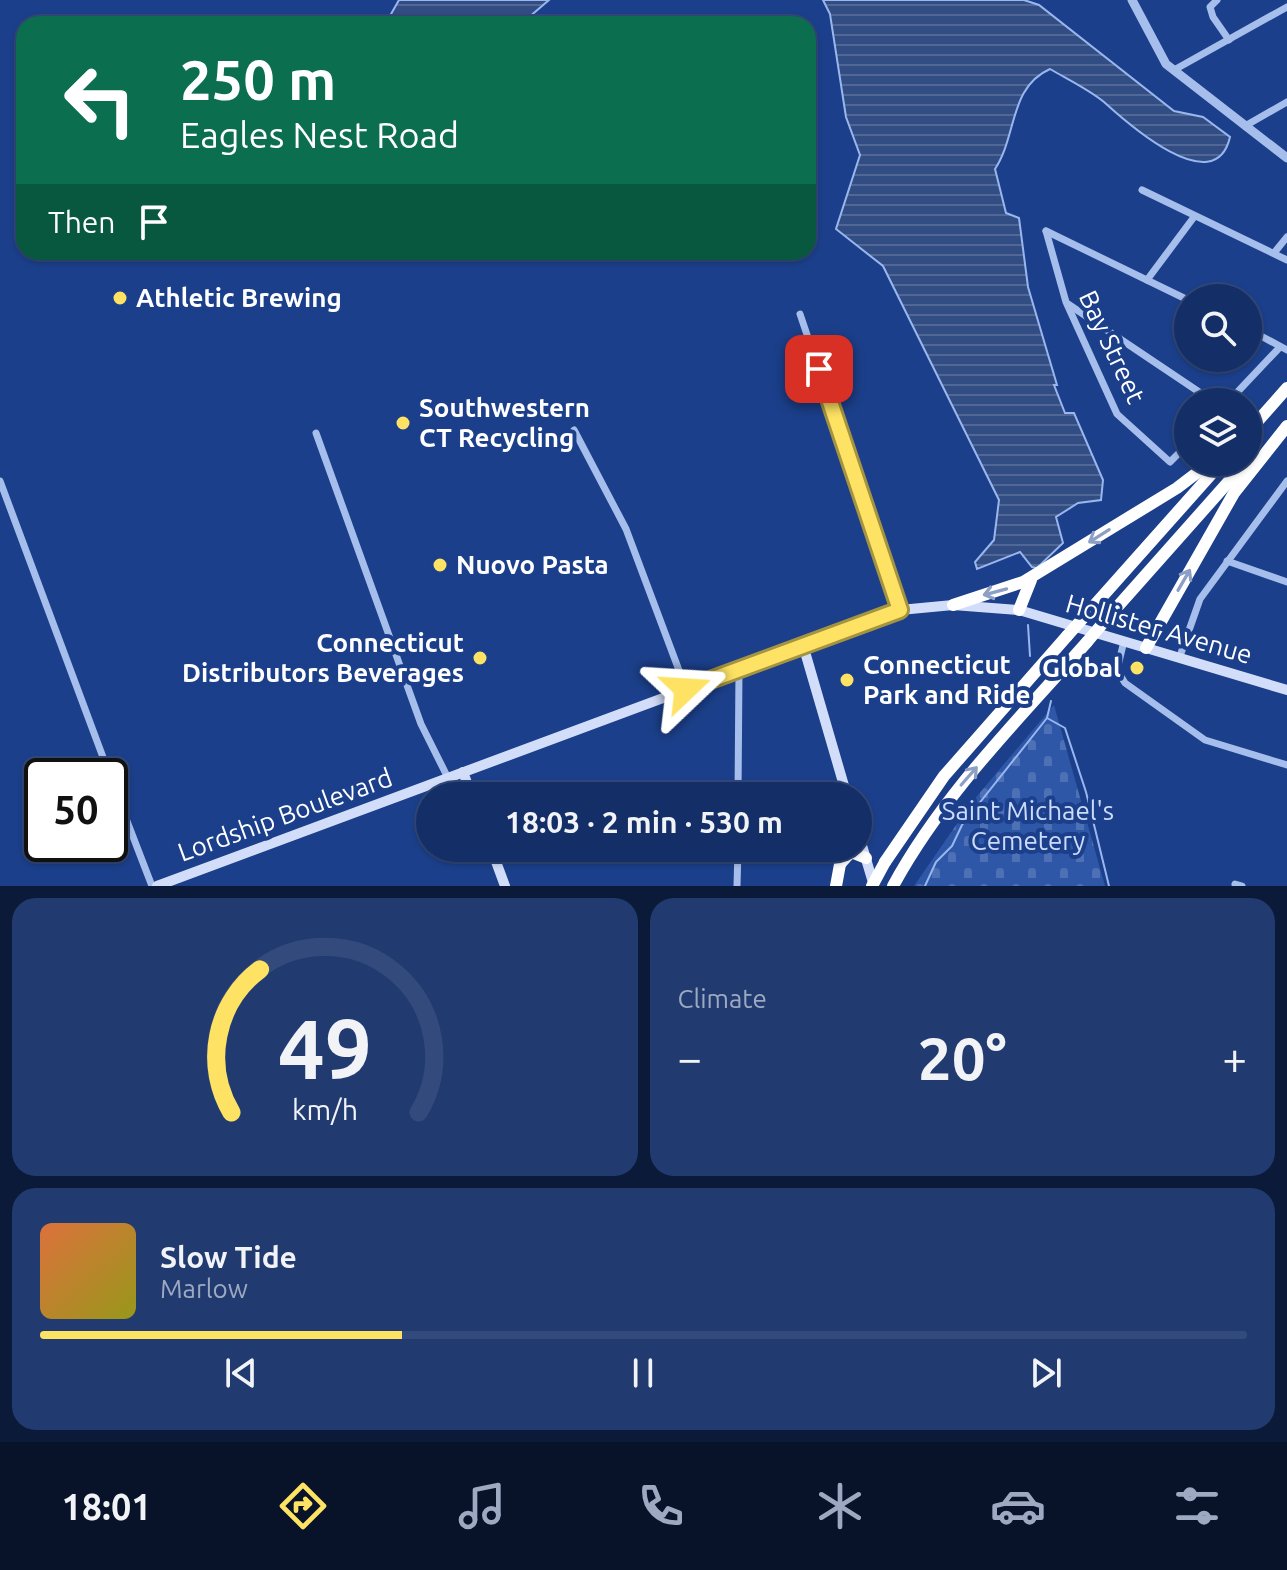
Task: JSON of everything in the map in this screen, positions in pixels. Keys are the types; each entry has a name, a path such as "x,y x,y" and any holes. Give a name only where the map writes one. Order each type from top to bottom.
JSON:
{"highway":[{"path":"1262,411 1287,387"},
{"path":"1262,416 1287,387"},
{"path":"1262,444 1287,416"},
{"path":"1146,648 1234,493 1287,426"},
{"path":"953,605 1002,591 1036,575 1194,476"},
{"path":"873,886 885,862 944,776 1210,476"},
{"path":"893,886 952,796 1234,476"},
{"path":"1019,610 1026,587 1036,575"},
{"path":"836,886 840,864"}],"main road":[{"name":"Lordship Boulevard","path":"155,886 900,610 953,605 1019,610"},
{"name":"Hollister Avenue","path":"1019,610 1287,690"},
{"path":"803,645 843,782"},
{"path":"463,772 467,782"},
{"path":"496,862 505,886"},
{"path":"867,862 873,886"}],"street":[{"path":"1132,0 1166,64 1287,158"},
{"path":"1217,0 1210,7 1213,17 1229,40"},
{"path":"1174,70 1287,7"},
{"path":"1245,126 1287,102"},
{"path":"1142,190 1287,260"},
{"path":"1174,293 1147,280 1194,217"},
{"name":"Bay Street","path":"1147,280 1046,231 1066,302 1117,414 1170,462 1174,458"},
{"path":"1274,253 1287,237"},
{"path":"1066,302 1193,388"},
{"path":"800,314 900,610"},
{"path":"1243,388 1284,348 1262,336"},
{"path":"574,430 626,529 686,689"},
{"path":"316,433 421,724 448,778"},
{"path":"0,481 103,758"},
{"path":"1180,656 1200,599 1287,481"},
{"path":"1227,561 1287,582"},
{"path":"1124,641 1117,670 1125,683 1205,740 1287,765"},
{"path":"738,782 739,670"},
{"path":"128,821 155,886"},
{"path":"737,886 738,862"}],"green space":[{"name":"Saint Michael's Cemetery","path":"1054,705 1105,886 914,886 972,802"}],"shaded area":[{"path":"399,0 549,0 530,16 391,14"},
{"path":"823,0 1024,0 1039,5 1174,111 1203,117 1230,137 1221,155 1207,162 1189,160 1150,139 1098,97 1050,69 1037,77 1020,100 995,169 1006,213 1019,218 1028,287 1057,385 1054,385 1065,413 1074,413 1103,480 1101,500 1078,503 1056,517 1063,543 1037,568 1032,567 1020,552 977,569 975,562 994,540 999,500 883,266 836,229 860,155 846,117 830,14"}],"waterway":[{"path":"1028,625 1030,656"},
{"path":"1051,701 1047,718 1065,728 1086,792 1109,886"},
{"path":"925,886 936,862 952,846 962,825 1047,718"}],"place":[{"name":"Athletic Brewing","path":"120,298"},
{"name":"Southwestern CT Recycling","path":"403,423"},
{"name":"Nuovo Pasta","path":"440,565"},
{"name":"Connecticut Distributors Beverages","path":"480,658"},
{"name":"Global","path":"1137,668"},
{"name":"Connecticut Park and Ride","path":"847,680"}],"route":[{"path":"686,689 900,610 819,369"}]}
